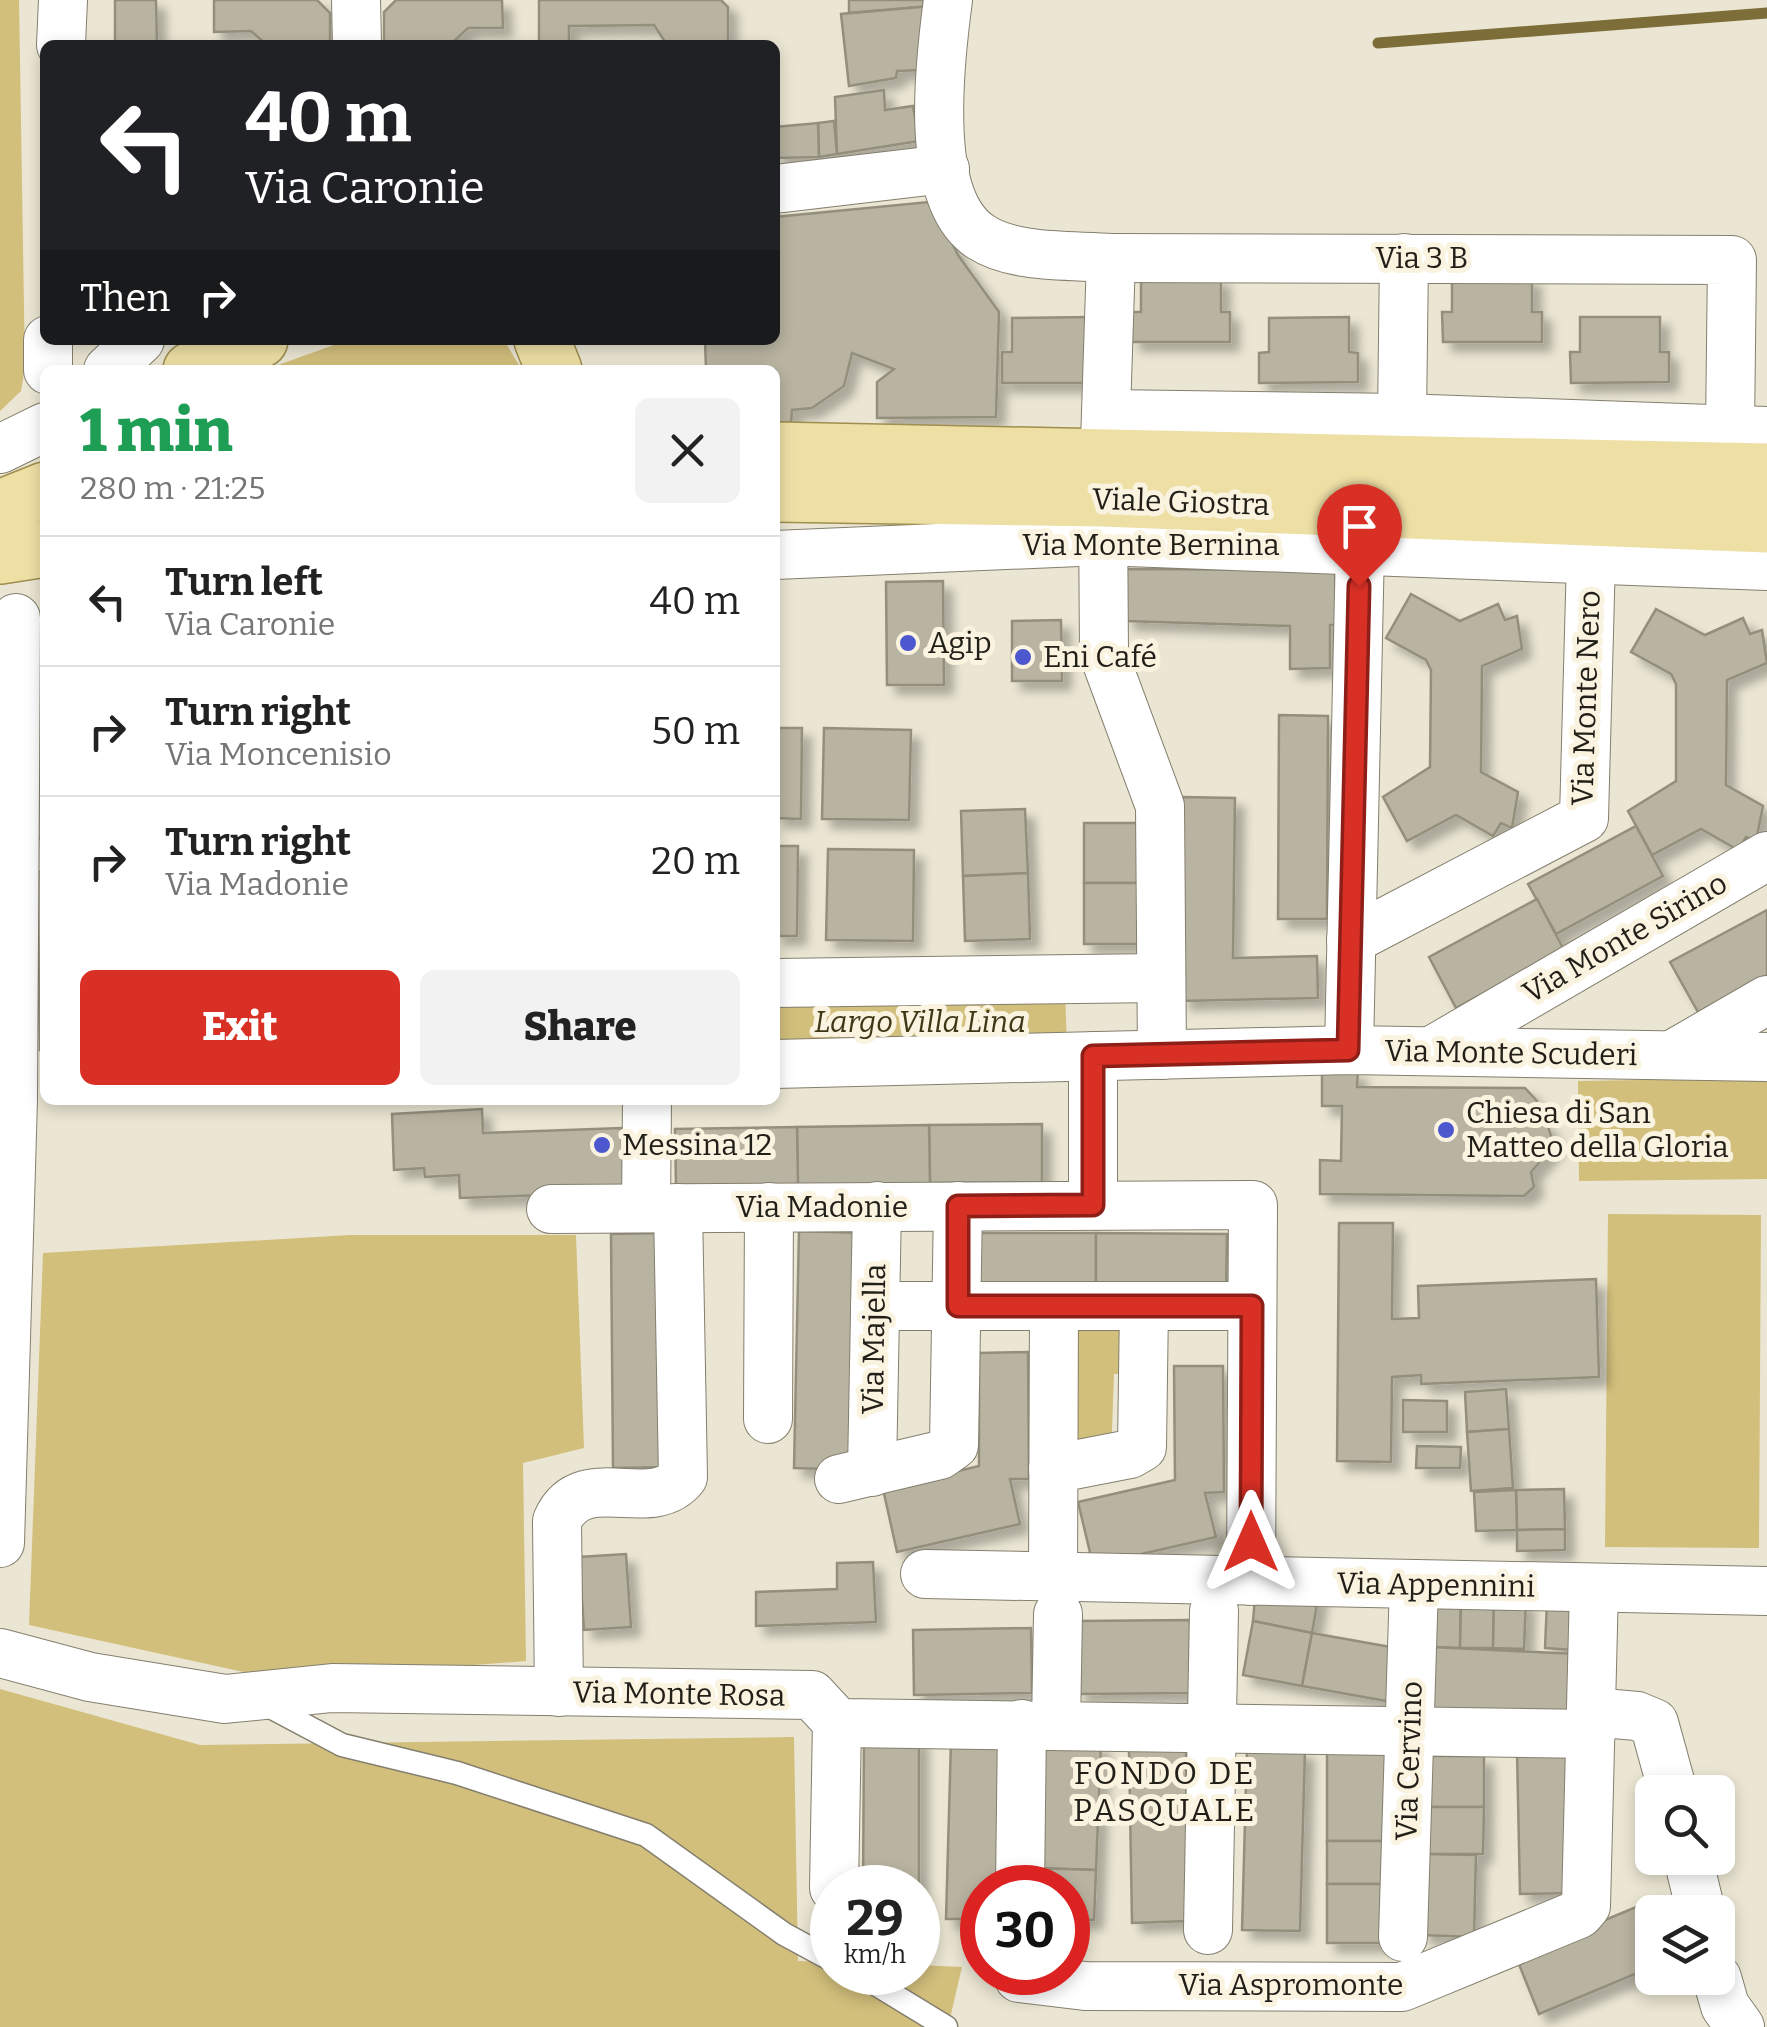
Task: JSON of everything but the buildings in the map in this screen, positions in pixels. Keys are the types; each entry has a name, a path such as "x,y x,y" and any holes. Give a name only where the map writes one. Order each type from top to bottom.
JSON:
{"main road":[{"path":"202,365 248,345"},
{"name":"Viale Giostra","path":"780,450 1767,525"},
{"name":"Viale Giostra","path":"780,494 1104,477 1767,472"},
{"path":"0,508 40,492"},
{"path":"0,556 40,550"}],"street":[{"path":"62,0 62,40"},
{"path":"356,0 357,40"},
{"path":"780,187 945,169 937,104 948,0"},
{"name":"Via 3 B","path":"945,169 958,205 979,236 1021,250 1111,258 1732,260 1749,430"},
{"path":"1111,258 1104,477 1104,656 1160,806 1162,1055"},
{"path":"1402,418 1404,258"},
{"path":"113,365 133,345"},
{"path":"24,437 40,412"},
{"name":"Viale Giostra","path":"1104,477 1402,418 1749,430"},
{"name":"Via Monte Bernina","path":"780,554 1104,477 1360,547 1767,566"},
{"path":"1348,1050 1360,547"},
{"name":"Via Monte Nero","path":"1351,940 1584,818 1591,558"},
{"path":"0,1542 19,1073 21,618"},
{"name":"Via Monte Sirino","path":"1430,1051 1767,856"},
{"path":"780,984 1160,978"},
{"path":"1672,1055 1767,1000"},
{"name":"Via Monte Scuderi","path":"780,1064 1348,1050 1767,1057"},
{"path":"1093,1056 1093,1205"},
{"path":"558,1692 557,1521 563,1508 578,1495 668,1490 683,1477 662,1208 648,1105"},
{"name":"Via Madonie","path":"551,1209 1253,1205 1252,1306"},
{"name":"Via Majella","path":"878,1206 875,1306 855,1476 940,1455 954,1445 958,1306"},
{"path":"958,1206 958,1306"},
{"path":"768,1419 769,1207"},
{"path":"875,1306 1252,1306 1251,1581"},
{"path":"1023,1865 1056,1595 1054,1306"},
{"path":"1053,1469 1130,1454 1142,1447 1144,1306"},
{"name":"Via Appennini","path":"924,1574 1056,1595 1251,1581 1767,1591"},
{"name":"Via Cervino","path":"1403,1937 1414,1584"},
{"name":"Via Aspromonte","path":"1090,1986 1402,1987 1579,1914 1586,1906 1594,1588"},
{"path":"1208,1930 1214,1611"},
{"name":"Via Monte Rosa","path":"0,1653 90,1678 168,1692 256,1699 332,1688 812,1695 837,1722"},
{"path":"834,1865 837,1722 1410,1731 1591,1722 1636,1716 1654,1723 1668,1775"},
{"path":"1722,1995 1740,2027"}],"lane":[{"path":"256,1699 342,1745 457,1774 646,1835 784,1934 810,1948"},
{"path":"894,1995 946,2027"}],"green space":[{"path":"0,0 19,0 25,367 21,391 0,411"},
{"path":"334,345 507,345 519,365 278,365"},
{"name":"Largo Villa Lina","path":"1065,988 1067,1049 780,1056 780,996"},
{"path":"1767,1078 1767,1179 1579,1181 1578,1081"},
{"path":"1608,1214 1761,1215 1759,1548 1605,1547"},
{"path":"350,1235 576,1235 584,1448 523,1463 526,1661 280,1680 29,1625 43,1253"},
{"path":"1054,1306 1144,1306 1145,1374 1114,1374 1111,1458 1053,1469"},
{"path":"0,1689 200,1745 794,1737 798,1961 810,1961 810,1995 940,1995 940,1966 960,1967 948,2027 0,2027"}],"waterway":[{"path":"1378,43 1767,13"}],"place":[{"name":"Agip","path":"908,643"},
{"name":"Eni Café","path":"1023,657"},
{"name":"Chiesa di San Matteo della Gloria","path":"1446,1130"},
{"name":"Messina 12","path":"602,1145"}],"district":[{"name":"FONDO DE PASQUALE","path":"1165,1792"}],"route":[{"path":"1251,1542 1252,1306 958,1306 958,1206 1093,1205 1093,1056 1348,1050 1359,586"}]}
